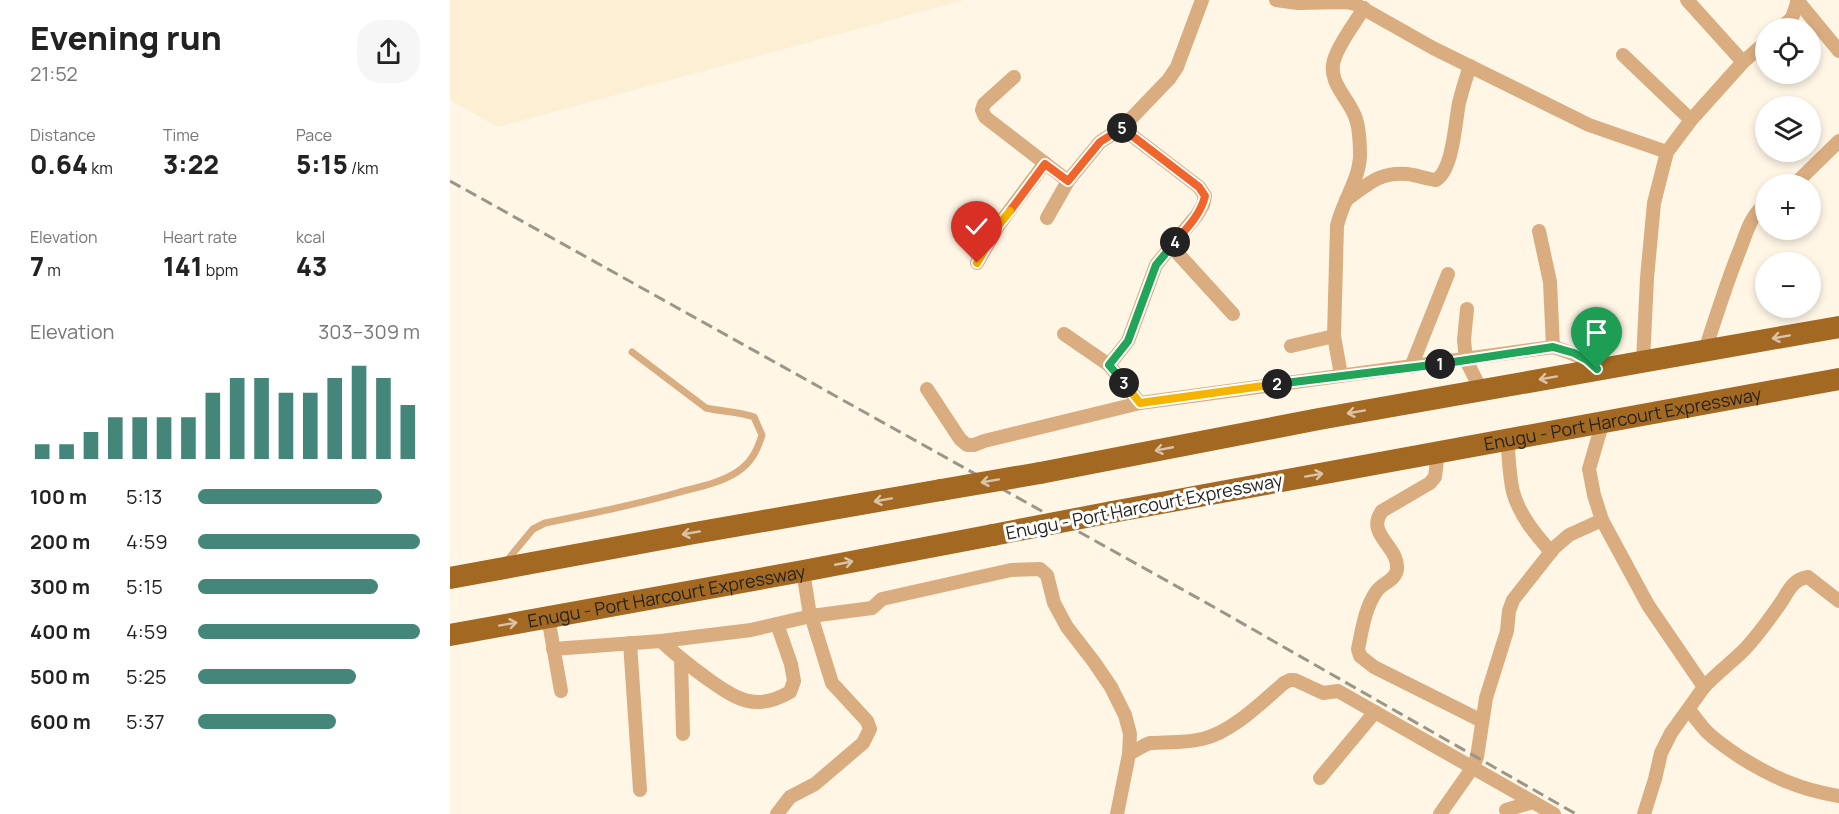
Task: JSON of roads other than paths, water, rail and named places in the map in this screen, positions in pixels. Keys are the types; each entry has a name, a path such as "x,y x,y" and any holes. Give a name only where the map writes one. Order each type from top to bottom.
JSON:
{"highway":[{"path":"450,578 1040,473 1319,419 1839,327"},
{"name":"Enugu - Port Harcourt Expressway","path":"450,635 1603,421 1839,380"}],"street":[{"path":"1047,218 1068,181 1100,142 1122,128 1178,67 1202,0"},
{"path":"1276,0 1298,3 1345,2 1355,4 1403,32 1589,125 1667,152"},
{"path":"1687,0 1743,62"},
{"path":"1792,18 1797,0"},
{"path":"1797,0 1839,51"},
{"path":"1341,375 1334,336 1337,226 1344,202 1356,177 1360,159 1360,138 1353,112 1332,71 1337,52 1364,8"},
{"path":"1643,361 1654,203 1667,152 1691,120 1755,52"},
{"path":"1623,54 1691,120"},
{"path":"1344,202 1380,177 1406,174 1436,180 1441,177 1453,140 1459,102 1470,66"},
{"path":"1014,77 984,104 982,110 985,117 1068,181"},
{"path":"1109,365 1128,341 1156,265 1197,215 1205,196 1199,187 1122,128"},
{"path":"1805,174 1839,141"},
{"path":"977,263 998,226 1045,164"},
{"path":"1705,350 1725,288 1755,216"},
{"path":"1539,231 1550,282 1553,347"},
{"path":"1171,246 1233,314"},
{"path":"1411,367 1448,274"},
{"path":"1467,309 1464,340 1466,360 1481,390"},
{"path":"1064,334 1109,365 1140,403"},
{"path":"1291,346 1334,336"},
{"path":"927,389 960,439 967,445 974,445 1140,403 1553,347 1574,353 1597,369"},
{"path":"1603,421 1589,469 1593,495 1602,520 1648,605 1704,687"},
{"path":"1507,439 1513,490 1521,513 1531,529 1551,552"},
{"path":"1438,452 1435,477 1430,483 1382,511 1377,518 1378,531 1396,560 1397,568 1396,574 1377,589 1373,597 1358,649 1360,656 1374,667 1482,721"},
{"path":"1440,814 1473,767 1481,740 1486,698 1507,631 1509,611 1513,600 1551,552 1569,535 1602,520"},
{"path":"553,649 662,641 751,630 811,616 872,608 882,599 1011,570 1040,569 1047,575 1054,603 1067,627 1105,679 1125,715 1130,734 1129,754 1117,814"},
{"path":"777,814 790,797 815,784 863,743 870,729 867,722 832,683 811,616 803,571"},
{"path":"1644,814 1661,753 1671,734 1704,687 1745,649 1794,583 1800,578 1808,577 1839,601"},
{"path":"548,617 561,691"},
{"path":"662,641 681,660 735,698 754,702 774,700 790,692 794,681 791,664 777,624"},
{"path":"630,643 640,790"},
{"path":"681,660 683,734"},
{"path":"1129,754 1150,743 1200,740 1220,733 1290,680 1295,680 1323,693 1338,691 1554,814"},
{"path":"1689,709 1708,733 1729,750 1759,768 1790,784 1839,796"},
{"path":"1320,778 1375,712"},
{"path":"1505,812 1510,788"},
{"path":"1505,812 1533,802"}],"lane":[{"path":"499,569 524,538 544,523 646,502 716,482 738,472 757,451 762,435 754,417 740,412 706,408 632,352"}],"railway":[{"path":"450,181 1212,606 1576,814"}]}
